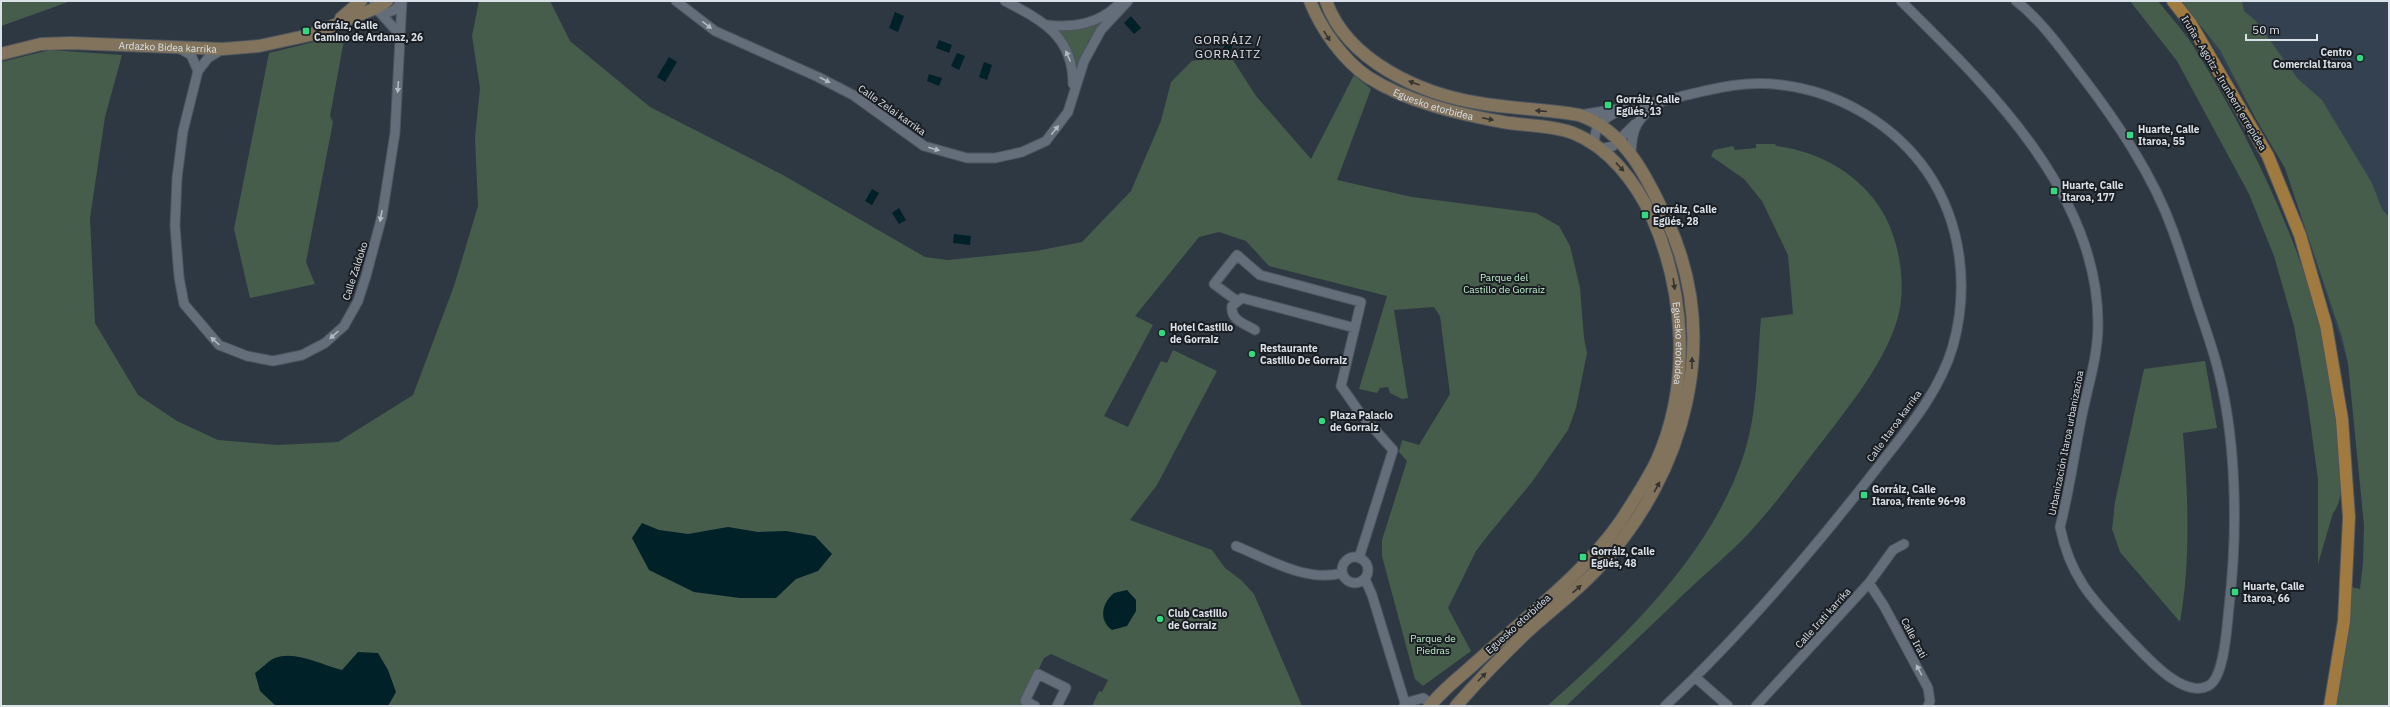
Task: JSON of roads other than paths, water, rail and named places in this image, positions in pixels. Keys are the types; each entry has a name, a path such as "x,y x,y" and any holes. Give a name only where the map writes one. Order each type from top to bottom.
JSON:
{"main road":[{"name":"Iruña - Agoitz - Irunberri errepidea","path":"2173,1 2191,24 2268,156 2300,235 2326,325 2342,419 2349,517 2344,621 2330,706"}],"street":[{"name":"Ardazko Bidea karrika","path":"332,25 361,1"},
{"name":"Ardazko Bidea karrika","path":"1,54 41,44 70,43 223,49 291,40 332,25 387,1"},
{"name":"Calle Zaldoko","path":"376,7 386,13 396,10 402,1"},
{"name":"Calle Zaldoko","path":"223,49 208,58 198,71 183,131 177,178 175,226 179,277 184,304 219,345 247,356 273,361 302,355 325,343 344,326 358,301 382,216 395,133 401,48 400,35 402,1"},
{"name":"Calle Zelai karrika","path":"676,1 715,32 818,77 853,95 924,146 967,158 996,158 1016,154 1046,141 1068,112 1084,61 1100,30 1128,1"},
{"path":"1005,1 1047,25 1066,49 1071,62 1074,94"},
{"path":"1047,25 1065,27 1084,24 1101,18 1122,1"},
{"name":"Eguesko etorbidea","path":"1310,1 1329,40 1367,76 1407,95 1449,110 1505,122 1540,125 1573,133 1598,147 1622,169 1643,198 1661,238 1674,281 1680,351 1678,377 1665,436 1657,460 1619,523 1588,560 1432,705"},
{"name":"Eguesko etorbidea","path":"1326,1 1334,19 1356,48 1379,67 1407,81 1478,103 1580,116 1599,124 1620,140 1642,171 1673,234 1688,293 1693,367 1687,406 1679,435 1659,484 1633,525 1601,565 1582,585 1523,636 1456,706"},
{"name":"Urbanización Itaroa urbanizazioa","path":"1901,1 1963,62 2016,125 2048,171 2069,206 2086,243 2095,282 2098,326 2092,369 2060,527 2065,552 2076,577 2091,598 2158,670 2191,687 2208,687 2214,682 2219,671 2224,651 2233,560 2234,494 2227,420 2216,364 2173,229 2142,166 2114,118 2044,27 2016,1"},
{"path":"376,7 400,35"},
{"path":"179,48 191,55 198,71"},
{"name":"Calle Itaroa karrika","path":"1580,116 1621,109 1648,102 1662,101 1717,87 1744,84 1781,84 1823,93 1872,118 1906,146 1936,185 1948,213 1961,258 1962,288 1959,319 1952,348 1942,375 1923,408 1840,516 1745,625 1665,706"},
{"name":"Calle Itaroa karrika","path":"1620,140 1646,111 1662,101"},
{"name":"Calle Itaroa karrika","path":"1599,124 1621,109"},
{"path":"1631,157 1632,138 1636,122"},
{"path":"1599,124 1594,137 1598,147 1607,149 1620,140"},
{"path":"1237,301 1214,284 1237,255 1260,275 1362,302 1341,386 1360,413 1393,450 1359,558"},
{"path":"1255,330 1233,317 1231,312 1232,306 1242,298 1355,328"},
{"name":"Calle Irati karrika","path":"1756,706 1869,584 1894,550 1904,544"},
{"path":"1236,546 1296,571 1322,576 1342,573"},
{"path":"1359,558 1368,567 1365,579 1372,595 1404,705 1423,698 1432,705"},
{"path":"1342,573 1346,561 1359,558"},
{"path":"1342,573 1349,582 1358,583 1365,579"},
{"name":"Calle Irati","path":"1869,584 1884,606 1928,688 1930,701 1928,706"},
{"path":"1035,706 1025,701 1038,674 1066,688 1057,706"},
{"path":"1695,677 1728,706"}],"place":[{"name":"Gorráiz, Calle Camino de Ardanaz, 26","path":"306,31"},
{"name":"Centro Comercial Itaroa","path":"2360,58"},
{"name":"Gorráiz, Calle Egüés, 13","path":"1608,105"},
{"name":"Huarte, Calle Itaroa, 55","path":"2130,135"},
{"name":"Huarte, Calle Itaroa, 177","path":"2054,191"},
{"name":"Gorráiz, Calle Egüés, 28","path":"1645,215"},
{"name":"Hotel Castillo de Gorraiz","path":"1162,333"},
{"name":"Restaurante Castillo De Gorraiz","path":"1252,354"},
{"name":"Plaza Palacio de Gorraiz","path":"1322,421"},
{"name":"Gorráiz, Calle Itaroa, frente 96-98","path":"1864,495"},
{"name":"Gorráiz, Calle Egüés, 48","path":"1583,557"},
{"name":"Huarte, Calle Itaroa, 66","path":"2235,592"},
{"name":"Club Castillo de Gorraiz","path":"1160,619"}],"district":[{"name":"GORRÁIZ / GORRAITZ","path":"1228,46"}],"park label":[{"name":"Parque del Castillo de Gorraiz","path":"1504,282"},
{"name":"Parque de Piedras","path":"1433,644"}]}
